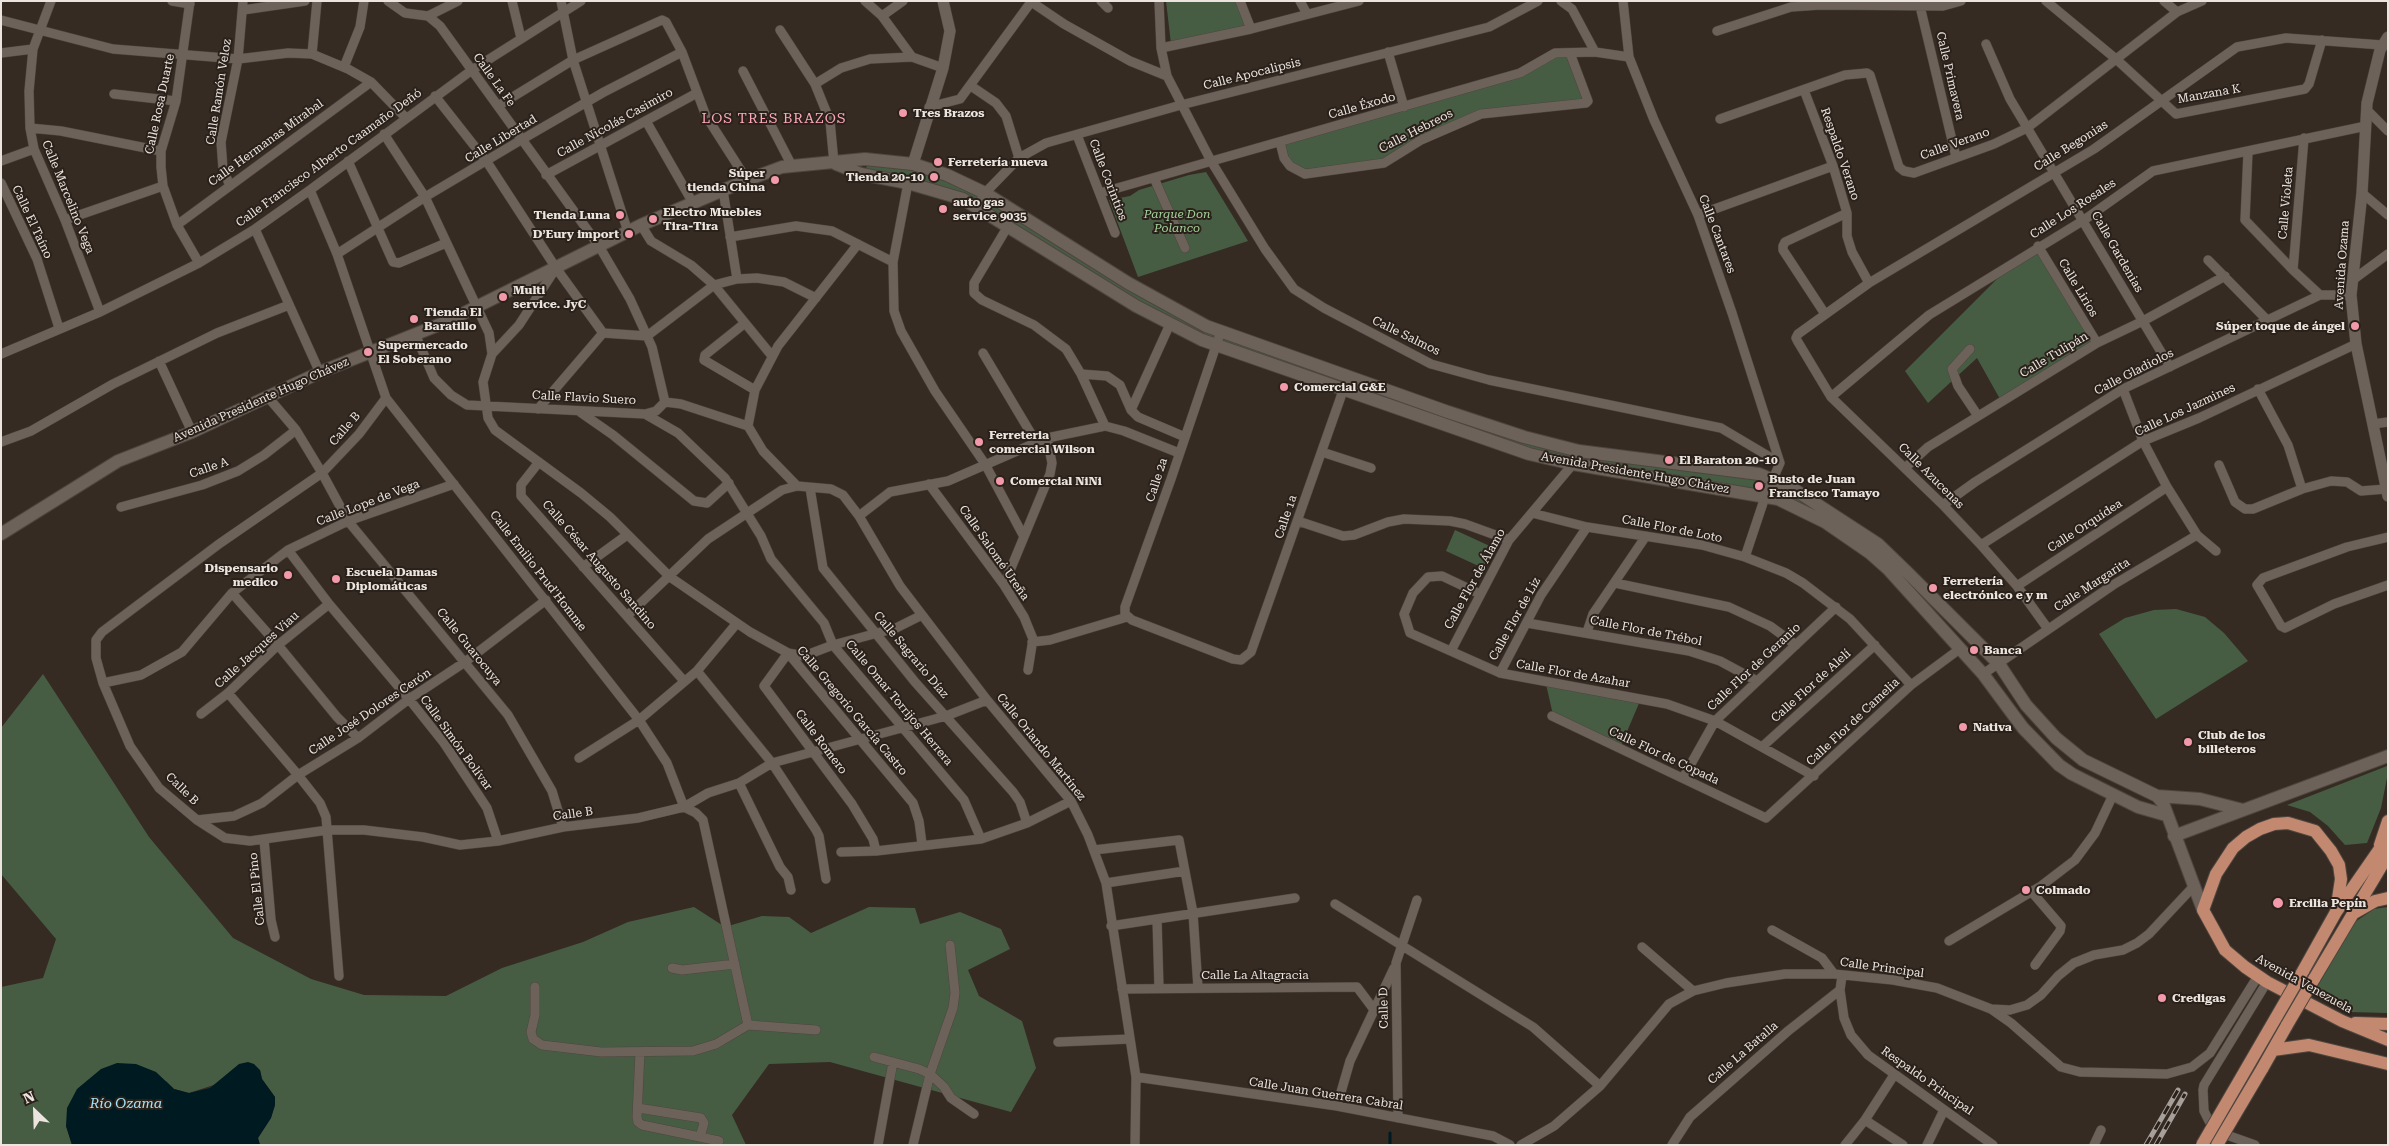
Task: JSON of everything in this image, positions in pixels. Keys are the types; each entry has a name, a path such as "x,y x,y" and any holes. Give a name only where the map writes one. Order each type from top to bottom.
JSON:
{"main road":[{"name":"Avenida Presidente Hugo Chávez","path":"1,534 118,462 192,432 267,396 369,352 416,336 641,225 747,180 782,167 792,166 865,159 913,164 947,175 985,193 1128,283 1206,326 1524,437 1579,451 1735,470 1774,479 1849,524 1878,544 1949,612 1999,664 2026,705 2056,738 2083,760 2157,796"},
{"path":"861,174 858,165 865,159"},
{"name":"Avenida Presidente Hugo Chávez","path":"834,163 861,174 908,183 962,199 1136,306 1216,345 1529,454 1573,464 1778,499 1824,522 1870,553 1888,569 1961,648 2042,750 2072,774 2138,807 2166,815"},
{"path":"2174,836 2388,756"},
{"path":"2157,796 2200,799 2243,810"},
{"path":"2157,796 2163,803 2203,910"},
{"path":"2202,1145 2336,912 2384,851 2388,821"},
{"path":"2203,910 2216,874 2233,848 2246,837 2260,829 2274,824 2288,823 2314,831 2331,851 2339,865 2341,879 2336,912"},
{"path":"2217,1145 2352,914 2384,851 2388,836"},
{"path":"2352,914 2374,901 2388,898"},
{"name":"Avenida Venezuela","path":"2203,910 2225,950 2262,979 2342,1021 2388,1040"},
{"path":"2323,935 2334,944"},
{"path":"2342,1021 2379,1025 2388,1024"},
{"path":"2273,1050 2309,1045 2388,1064"}],"street":[{"name":"Calle Marcelino Vega","path":"51,1 33,49 29,90 30,128 34,149 66,220 100,312"},
{"path":"172,1 190,3"},
{"path":"243,6 305,1"},
{"path":"312,54 317,1"},
{"path":"344,67 360,27 364,1"},
{"path":"388,1 405,13 428,16 458,1"},
{"path":"512,1 521,38"},
{"path":"561,1 574,60 628,232"},
{"name":"Calle Francisco Alberto Caamaño Deñó","path":"1,354 100,312 199,263 255,229 472,70 581,1"},
{"path":"865,1 882,16 912,57"},
{"path":"882,16 903,1"},
{"path":"913,164 943,68 950,31 943,1"},
{"name":"Calle Salmos","path":"1159,1 1161,48 1167,76 1211,161 1265,249 1294,289 1324,308 1431,364 1489,380 1721,428 1780,463"},
{"path":"1240,1 1251,29"},
{"path":"1300,1 1307,14"},
{"path":"1161,48 1251,29 1359,1"},
{"name":"Calle Apocalipsis","path":"976,206 985,193 1019,158 1046,143 1181,105 1489,26 1538,1"},
{"path":"1561,1 1572,9 1596,52"},
{"name":"Calle Cantares","path":"1622,1 1629,57 1654,120 1698,215 1732,313 1780,463"},
{"path":"1717,32 1791,7 1820,3 1920,3 1943,6 1961,1"},
{"name":"Manzana K","path":"2046,1 2116,59 2162,102 2179,114 2305,89 2310,84 2322,40"},
{"path":"2164,1 2177,12"},
{"name":"Calle Verano","path":"1720,119 1845,75 1867,73 1870,76 1899,167 1904,171 1914,173 1994,144 2027,128 2177,12 2202,1"},
{"path":"930,107 960,99 1031,2 1130,61 1167,76"},
{"name":"Calle Rosa Duarte","path":"190,3 176,101 161,151 163,186 177,225 199,263"},
{"name":"Calle Primavera","path":"1920,3 1956,158"},
{"name":"Calle Ramón Veloz","path":"230,186 223,169 221,142 238,58 243,6"},
{"name":"Calle La Fe","path":"428,16 440,26 599,246"},
{"path":"1,20 113,50 238,58 288,53 312,54 344,67 370,82 406,117"},
{"path":"498,106 574,60 660,20 666,22 682,52 706,116 747,180"},
{"path":"780,30 815,84 830,120 834,163"},
{"name":"Calle Begonias","path":"1798,342 1796,338 1798,334 1869,283 2094,149 2237,48 2286,38 2385,41"},
{"name":"Avenida Ozama","path":"2385,41 2367,110 2362,193 2352,295 2356,344 2386,485"},
{"name":"Calle Gardenias","path":"1986,44 2010,99 2084,220 2170,367"},
{"path":"1,53 33,49"},
{"name":"Calle Libertad","path":"337,254 425,197 487,162 521,140 682,52"},
{"path":"1388,52 1404,107"},
{"name":"Calle Hebreos","path":"1280,142 1284,158 1290,166 1305,174 1384,163 1421,140 1481,114 1586,103 1588,101 1570,52"},
{"name":"Calle Éxodo","path":"1100,193 1520,73 1554,53 1596,52 1629,57"},
{"path":"815,84 841,68 870,59 912,57 943,68"},
{"path":"743,71 792,166"},
{"name":"Calle Hermanas Mirabal","path":"177,225 370,82"},
{"path":"971,86 996,103 1006,116 1019,158"},
{"name":"Respaldo Verano","path":"1804,90 1833,166 1847,212 1847,236 1852,252 1869,283"},
{"name":"Calle Nicolás Casimiro","path":"546,175 697,93"},
{"path":"114,94 176,101"},
{"path":"435,96 487,162 556,268 603,333"},
{"path":"2367,110 2388,131"},
{"path":"646,121 693,202"},
{"name":"Calle Los Rosales","path":"1831,397 1929,315 2038,246 2084,220 2154,170 2366,126"},
{"path":"30,128 61,131 161,151"},
{"name":"Calle Gregorio García Castro","path":"384,134 425,197 489,333 492,354 483,382 488,418 495,430 581,493 670,577 768,643 788,652 913,803 919,821 922,844"},
{"name":"Calle Corintios","path":"1077,135 1115,233"},
{"name":"Calle Violeta","path":"2293,270 2304,138"},
{"path":"1,161 34,149"},
{"path":"2248,152 2244,214 2246,220 2293,270 2320,295"},
{"path":"348,161 393,262 397,264 446,243"},
{"path":"1698,215 1833,166"},
{"path":"1154,178 1185,248"},
{"name":"Calle El Taíno","path":"1,183 37,259 59,328"},
{"path":"908,183 893,262 894,311 901,332 935,391 985,464 1023,535"},
{"path":"66,220 163,186"},
{"name":"Calle Emilio Prud'Homme","path":"310,190 337,254 386,398 546,600 638,720 667,762 684,808"},
{"path":"723,190 737,279"},
{"path":"2362,193 2388,214"},
{"path":"1824,314 1783,250 1783,246 1785,242 1847,212"},
{"path":"641,225 651,241 691,265 714,285 772,356"},
{"path":"730,237 796,226 832,231 893,262"},
{"path":"1008,226 974,283 974,293 1054,338 1066,349 1081,374 1105,426"},
{"path":"255,229 320,373"},
{"path":"748,426 755,390 772,356 858,244"},
{"path":"599,246 630,299 652,347 665,402"},
{"name":"Calle Lirios","path":"2038,246 2096,343"},
{"path":"2354,279 2388,254"},
{"path":"2208,260 2267,320"},
{"path":"492,354 519,326 556,268"},
{"name":"Calle Tulipán","path":"1905,468 1928,447 2096,343 2143,321 2225,276"},
{"path":"603,333 647,336 714,285 737,279 757,278 784,282 816,298"},
{"name":"Calle Gladiolos","path":"1943,505 1975,482 2123,389 2320,295 2352,295"},
{"path":"1,442 31,431 113,384 217,333 289,305"},
{"path":"744,324 705,355 704,360 755,390"},
{"path":"1130,410 1170,324"},
{"name":"Calle 2a","path":"1129,619 1125,607 1222,331"},
{"path":"538,409 603,333"},
{"name":"Calle Flavio Suero","path":"416,336 434,378 451,396 467,405 645,414 678,433 729,483 746,511"},
{"name":"Calle Azucenas","path":"1798,342 1831,397 1943,505 1981,545 2016,586 2048,629"},
{"name":"Calle Los Jazmines","path":"1981,545 2143,441 2200,418 2356,344"},
{"path":"1970,349 1952,369 1958,386 1978,416"},
{"path":"983,353 1036,442"},
{"path":"159,361 192,432"},
{"path":"1081,374 1107,376 1120,386 1130,410 1138,417 1185,437"},
{"name":"Calle 1a","path":"1129,619 1234,660 1241,660 1251,652 1348,376"},
{"path":"2123,389 2143,441 2167,487 2197,535 2216,551"},
{"path":"2258,389 2288,445 2302,489"},
{"name":"Calle Guarocuya","path":"267,396 296,430 348,521 508,715 528,746 552,791 563,827"},
{"name":"Calle B","path":"386,398 359,434 322,473 219,544 102,632 96,640 96,658 102,683 130,746 160,788 197,820 225,838 250,841 328,830 364,830 423,837 460,844 498,841 563,827 638,818 684,808 708,793 739,783 772,763 946,716 987,700"},
{"path":"645,414 656,411 665,402"},
{"path":"627,616 708,539 746,511 782,490 797,486 763,451 748,426 681,404 665,402"},
{"path":"580,412 613,435 694,501 707,503 729,483"},
{"path":"2374,424 2388,422"},
{"path":"859,516 890,492 948,481 1047,438 1105,426 1179,452"},
{"name":"Calle A","path":"121,506 202,485 238,471 264,456 296,430"},
{"path":"1004,585 1023,535 1034,515 1050,474 1052,464 1047,438"},
{"name":"Calle Flor de Álamo","path":"1451,651 1508,540 1573,464 1579,451"},
{"path":"1322,452 1371,468"},
{"name":"Calle César Augusto Sandino","path":"539,462 521,485 521,496 684,681"},
{"path":"1745,557 1765,497 1780,463"},
{"path":"2219,465 2235,502 2245,509 2253,509 2302,489 2340,480 2361,491 2386,485"},
{"name":"Calle Lope de Vega","path":"102,683 141,675 182,652 232,593 288,550 348,521 454,484"},
{"name":"Calle Salomé Ureña","path":"929,484 1004,585 1024,617 1032,642 1028,670"},
{"name":"Calle Orlando Martínez","path":"797,486 836,490 842,495 859,516 900,586 987,700 1071,801 1094,850 1106,883 1111,926 1136,1077 1135,1145"},
{"name":"Calle Orquídea","path":"2016,586 2167,487"},
{"name":"Calle Sagrario Díaz","path":"810,488 823,568 914,682 1013,792 1020,802 1027,823"},
{"name":"Calle Omar Torrijos Herrera","path":"746,511 761,536 771,559 824,623 834,645 964,800 981,839"},
{"name":"Calle Flor de Loto","path":"1532,513 1587,526 1702,545 1745,557 1786,573 1836,607 1875,645 1911,685"},
{"path":"1298,521 1343,536 1354,535 1388,522 1404,519 1450,521 1465,524 1508,540"},
{"name":"Calle Flor de Liz","path":"1500,673 1541,595 1587,526"},
{"path":"583,567 627,535"},
{"name":"Calle Margarita","path":"1983,674 2113,585 2197,535"},
{"path":"1587,632 1593,614 1646,536"},
{"path":"2388,537 2346,547 2263,578 2257,585 2281,626 2285,628 2334,604 2388,585"},
{"name":"Calle Simón Bolívar","path":"288,550 329,604 409,698 444,743 487,808 498,841"},
{"name":"Calle Flor de Azahar","path":"1480,594 1442,576 1428,577 1413,594 1404,614 1410,633 1500,673 1667,704 1715,720 1814,776"},
{"path":"1615,583 1729,607 1770,626 1796,645"},
{"path":"232,593 278,645 337,717 358,738"},
{"name":"Calle José Dolores Cerón","path":"197,820 234,816 262,803 298,775 358,738 409,698 465,662 546,600"},
{"name":"Calle Jacques Viau","path":"201,714 228,694 278,645 329,604"},
{"name":"Calle Flor de Geranio","path":"1682,778 1715,720 1836,607"},
{"path":"788,652 804,656 834,645 896,628 922,615"},
{"path":"1032,642 1050,640 1129,619"},
{"path":"579,758 638,720 697,671 737,623"},
{"name":"Calle Flor de Trébol","path":"1526,623 1587,632 1703,655 1720,661 1756,680"},
{"name":"Calle Flor de Alelí","path":"1763,746 1875,645"},
{"name":"Calle Flor de Camelia","path":"1766,818 1911,685 1961,648"},
{"name":"Calle Romero","path":"788,652 764,687 815,752 852,804 873,839 876,851"},
{"path":"697,671 772,763 819,836 826,879"},
{"path":"228,694 298,775 320,803 326,817 339,976"},
{"name":"Calle Flor de Copada","path":"1552,716 1766,818"},
{"path":"739,783 780,866 788,877 791,890"},
{"path":"1949,941 2031,891 2075,860 2096,833 2113,795"},
{"path":"841,852 876,851 922,844 981,839 1027,823 1071,801"},
{"path":"684,808 696,813 703,820 748,1025"},
{"name":"Calle El Pino","path":"264,840 271,920 275,937"},
{"path":"1094,850 1179,840 1186,870 1185,880 1193,914 1198,988"},
{"path":"1106,883 1186,870"},
{"path":"1991,1009 2010,1010 2027,1005 2041,995 2058,976 2074,963 2094,956 2123,950 2137,943 2149,934 2193,887"},
{"path":"2031,891 2061,926 2060,931 2034,965"},
{"path":"1111,926 1295,898"},
{"name":"Calle D","path":"1398,1118 1396,963 1400,946 1417,900"},
{"path":"1334,904 1533,1027 1600,1086"},
{"path":"1157,919 1158,988"},
{"path":"1772,930 1822,958 1838,975"},
{"path":"913,1145 930,1074 953,1008 955,993 950,945"},
{"path":"1642,947 1693,991"},
{"path":"1337,1106 1350,1061 1396,963"},
{"path":"672,968 682,970 735,964"},
{"name":"Calle Principal","path":"1521,1145 1554,1126 1600,1086 1669,1004 1693,991 1726,983 1785,974 1838,975 1893,980 1937,988 1991,1009 2011,1023 2060,1067 2080,1072 2167,1074 2192,1067 2210,1053 2262,979"},
{"name":"Respaldo Principal","path":"1838,975 1844,1018 1851,1035 1868,1055 1993,1145"},
{"path":"2255,1145 2224,1134 2209,1121 2204,1111 2203,1090 2262,979"},
{"path":"535,987 535,1015 531,1032 533,1039 542,1045 601,1052 693,1051 705,1048 748,1025 816,1030"},
{"name":"Calle La Altagracia","path":"1122,989 1357,987 1375,1011"},
{"name":"Calle La Batalla","path":"1672,1145 1690,1117 1788,1031 1840,990"},
{"path":"1058,1042 1130,1039"},
{"path":"640,1052 636,1117 642,1125 719,1141"},
{"path":"874,1056 919,1068 930,1074 944,1087 951,1098 974,1114"},
{"path":"878,1145 893,1062"},
{"path":"1846,1145 1865,1120 1894,1074"},
{"name":"Calle Juan Guerrera Cabral","path":"1136,1077 1337,1106 1493,1136 1510,1145"},
{"path":"638,1108 701,1118 704,1123 700,1137"},
{"path":"1929,1144 1944,1110"},
{"path":"1865,1120 1903,1145"},
{"path":"2094,1145 2101,1130"}],"green space":[{"path":"1166,1 1237,1 1247,27 1171,44"},
{"path":"1555,55 1569,55 1587,102 1480,112 1383,160 1304,171 1292,165 1285,156 1283,143 1519,76"},
{"path":"867,165 908,169 971,188 1207,327 1576,450 1759,478 1784,487 1812,507 1775,493 1577,461 1446,424 1204,340 966,197 866,169"},
{"name":"Parque Don Polanco","path":"1206,172 1248,241 1138,277 1109,200 1130,196 1139,190 1189,175"},
{"path":"2038,248 2094,342 2000,399 1977,358 1928,403 1905,371 2011,265"},
{"path":"1455,530 1494,548 1485,569 1446,551"},
{"path":"2176,609 2205,617 2224,633 2248,661 2156,719 2099,634 2125,618 2154,610"},
{"path":"43,674 149,837 233,938 311,979 364,995 446,996 502,968 583,942 628,922 694,907 725,927 762,916 789,917 811,933 869,907 915,908 920,924 960,912 1001,929 1010,949 968,970 979,996 1022,1021 1036,1068 1011,1112 830,1062 769,1064 732,1115 746,1145 260,1145 258,1138 271,1118 275,1097 262,1079 260,1070 189,1093 174,1089 166,1081 66,1126 72,1145 1,1145 1,987 43,978 56,939 1,874 1,728"},
{"path":"1546,684 1640,701 1620,748 1553,715"},
{"path":"2387,766 2387,778 2381,808 2367,843 2345,845 2328,826 2310,812 2287,805"},
{"path":"2388,907 2388,1013 2349,1012 2313,994 2355,922 2374,909"}],"water":[{"name":"Río Ozama","path":"248,1062 254,1064 260,1070 262,1079 275,1097 271,1118 258,1138 260,1145 72,1145 66,1126 67,1108 77,1089 101,1069 117,1063 136,1064 156,1072 174,1089 189,1093 210,1088 239,1064"}],"waterway":[{"path":"1390,1133 1390,1145"}],"railway":[{"path":"2146,1145 2178,1090"},
{"path":"2156,1145 2185,1094"}],"place":[{"name":"Tres Brazos","path":"903,113"},
{"name":"Ferretería nueva","path":"938,162"},
{"name":"Tienda 20-10","path":"934,177"},
{"name":"Súper tienda China","path":"775,180"},
{"name":"auto gas service 9035","path":"943,209"},
{"name":"Tienda Luna","path":"620,215"},
{"name":"Electro Muebles Tira-Tira","path":"653,219"},
{"name":"D’Eury import","path":"629,234"},
{"name":"Multi service. JyC","path":"503,297"},
{"name":"Tienda El Baratillo","path":"414,319"},
{"name":"Súper toque de ángel","path":"2355,326"},
{"name":"Supermercado El Soberano","path":"368,352"},
{"name":"Comercial G&E","path":"1284,387"},
{"name":"Ferreteria comercial Wilson","path":"979,442"},
{"name":"El Baraton 20-10","path":"1669,460"},
{"name":"Comercial NiNi","path":"1000,481"},
{"name":"Busto de Juan Francisco Tamayo","path":"1759,486"},
{"name":"Dispensario medico","path":"288,575"},
{"name":"Escuela Damas Diplomáticas","path":"336,579"},
{"name":"Ferretería electrónico e y m","path":"1933,588"},
{"name":"Banca","path":"1974,650"},
{"name":"Nativa","path":"1963,727"},
{"name":"Club de los billeteros","path":"2188,742"},
{"name":"Colmado","path":"2026,890"},
{"name":"Ercilia Pepín","path":"2278,903"},
{"name":"Credigas","path":"2162,998"}],"district":[{"name":"LOS TRES BRAZOS","path":"774,119"}]}
